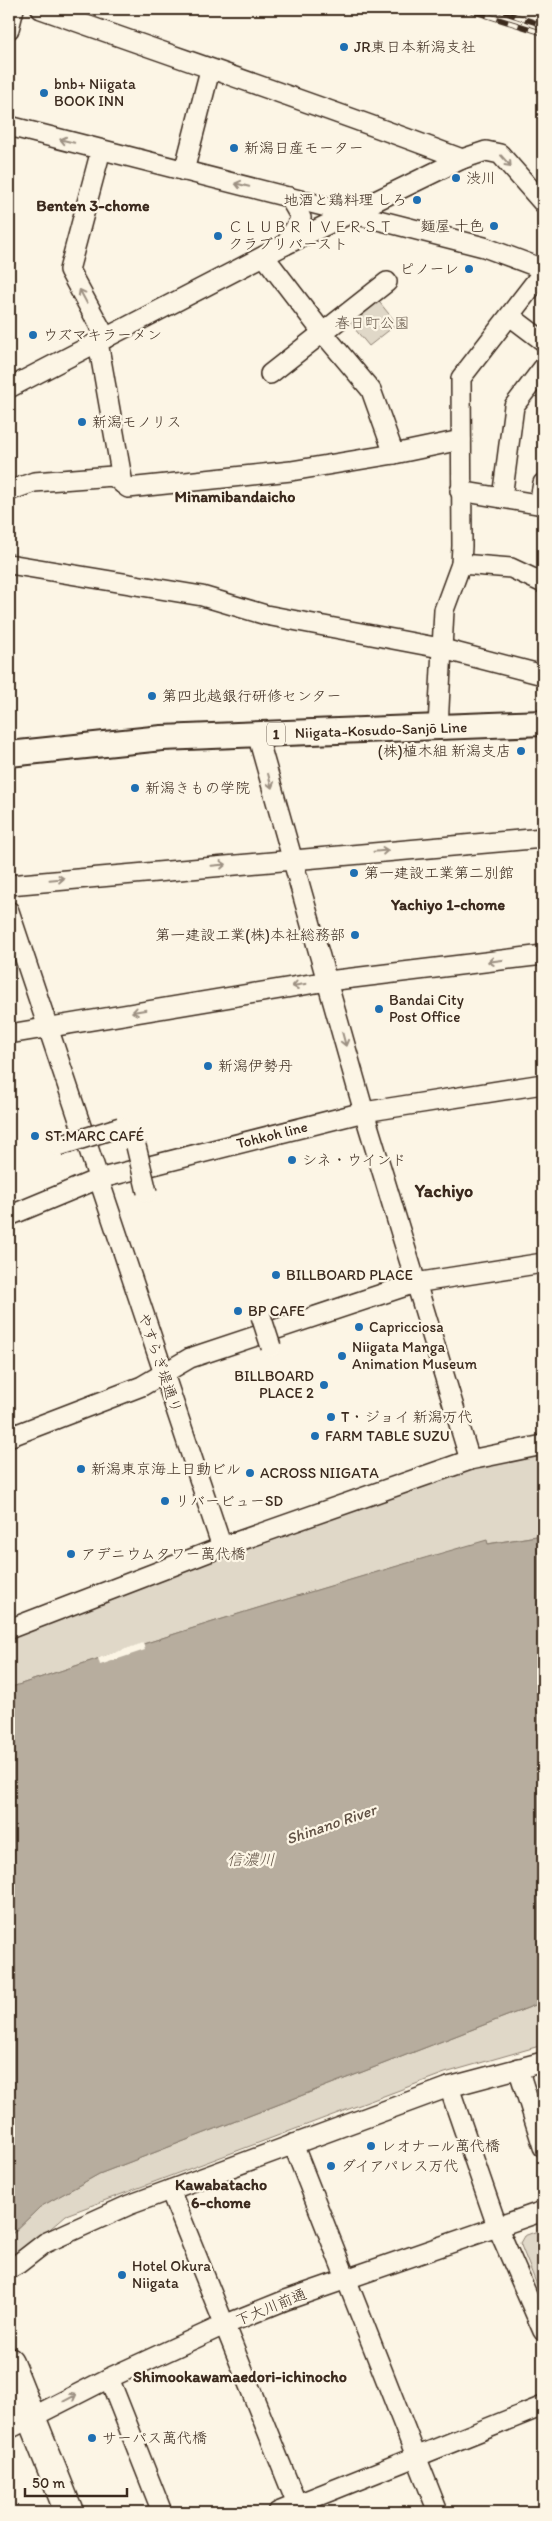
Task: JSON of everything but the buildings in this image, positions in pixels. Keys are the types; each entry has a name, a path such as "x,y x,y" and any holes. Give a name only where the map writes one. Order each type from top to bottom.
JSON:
{"highway":[{"path":"9,2362 20,2424 68,2512"}],"main road":[{"name":"Niigata-Kosudo-Sanjō Line","path":"9,754 162,738 543,723"}],"street":[{"path":"9,29 14,9"},
{"path":"41,9 210,70 370,124 462,159"},
{"path":"184,171 210,70"},
{"path":"9,126 484,247 543,271 461,378 461,564 444,610 438,727"},
{"path":"100,150 69,270 102,340 122,484"},
{"path":"9,388 285,245 462,159 486,151 500,154 543,203"},
{"path":"285,245 301,218 289,197"},
{"path":"264,256 323,333 371,390 394,454"},
{"path":"270,374 388,282"},
{"path":"510,316 543,341"},
{"path":"502,498 514,406 543,368"},
{"path":"9,491 34,482 113,476 128,488 291,471 394,454 461,440"},
{"path":"460,491 541,505 543,483"},
{"path":"9,564 202,596 266,615 442,648 543,675"},
{"path":"461,564 511,568 543,583"},
{"path":"257,734 364,1112 470,1460"},
{"path":"9,885 291,858 543,838"},
{"name":"やすらぎ堤通り","path":"9,911 222,1547"},
{"path":"9,1034 47,1026 328,981 543,955"},
{"name":"Tohkoh line","path":"9,1216 98,1179 364,1112 543,1084"},
{"path":"59,1146 120,1127"},
{"path":"136,1146 147,1192"},
{"path":"9,1437 142,1386 190,1358 415,1284 543,1263"},
{"path":"261,1316 271,1347"},
{"path":"10,1624 470,1460 543,1445"},
{"path":"9,2268 18,2264 45,2243 130,2204 449,2087 543,2062"},
{"path":"518,2068 543,2146"},
{"path":"449,2087 497,2226 543,2331"},
{"path":"293,2144 438,2512"},
{"path":"170,2190 298,2508"},
{"name":"下大川前通","path":"20,2424 109,2378 224,2325 346,2278 543,2211"},
{"path":"109,2378 162,2512"},
{"path":"278,2512 298,2508 416,2457 543,2406"}],"green space":[{"name":"春日町公園","path":"376,298 397,324 369,346 349,322"},
{"path":"543,1450 543,1535 487,1544 486,1541 426,1558 187,1630 9,1688 9,1637 139,1585 455,1471"},
{"path":"543,2002 543,2045 445,2073 66,2215 9,2260 9,2237 40,2207 99,2174"},
{"path":"543,2229 543,2300 520,2243 524,2236"}],"water":[{"name":"信濃川","path":"543,1535 543,2002 99,2174 40,2207 9,2237 9,1688 247,1611 487,1540 488,1544"}],"pier":[{"path":"143,1643 145,1650 100,1665 98,1658"}],"railway":[{"path":"466,9 543,33"},
{"path":"494,9 543,25"}],"place":[{"name":"JR東日本新潟支社","path":"344,47"},
{"name":"bnb+ Niigata BOOK INN","path":"44,93"},
{"name":"新潟日産モーター","path":"234,148"},
{"name":"渋川","path":"456,178"},
{"name":"地酒と鶏料理 しろ","path":"417,200"},
{"name":"麵屋 十色","path":"494,226"},
{"name":"ＣＬＵＢＲＩＶＥＲＳＴ クラブリバースト","path":"218,236"},
{"name":"ピノーレ","path":"469,269"},
{"name":"ウズマキラーメン","path":"33,335"},
{"name":"新潟モノリス","path":"82,422"},
{"name":"第四北越銀行研修センター","path":"152,696"},
{"name":"(株)植木組 新潟支店","path":"521,751"},
{"name":"新潟きもの学院","path":"135,788"},
{"name":"第一建設工業第二別館","path":"354,873"},
{"name":"第一建設工業(株)本社総務部","path":"355,935"},
{"name":"Bandai City Post Office","path":"379,1009"},
{"name":"新潟伊勢丹","path":"208,1066"},
{"name":"ST.MARC CAFÉ","path":"35,1136"},
{"name":"シネ・ウインド","path":"292,1160"},
{"name":"BILLBOARD PLACE","path":"276,1275"},
{"name":"BP CAFE","path":"238,1311"},
{"name":"Capricciosa","path":"359,1327"},
{"name":"Niigata Manga Animation Museum","path":"342,1356"},
{"name":"BILLBOARD PLACE 2","path":"324,1385"},
{"name":"T・ジョイ 新潟万代","path":"331,1417"},
{"name":"FARM TABLE SUZU","path":"315,1436"},
{"name":"新潟東京海上日動ビル","path":"81,1469"},
{"name":"ACROSS NIIGATA","path":"250,1473"},
{"name":"リバービューSD","path":"165,1501"},
{"name":"アデニウムタワー萬代橋","path":"71,1554"},
{"name":"レオナール萬代橋","path":"371,2146"},
{"name":"ダイアパレス万代","path":"331,2166"},
{"name":"Hotel Okura Niigata","path":"122,2275"},
{"name":"サーパス萬代橋","path":"92,2438"}],"district":[{"name":"Benten 3-chome","path":"93,205"},
{"name":"Minamibandaicho","path":"235,496"},
{"name":"Yachiyo 1-chome","path":"448,904"},
{"name":"Yachiyo","path":"444,1191"},
{"name":"Kawabatacho 6-chome","path":"221,2193"},
{"name":"Shimookawamaedori-ichinocho","path":"240,2376"}],"water label":[{"name":"Shinano River","path":"331,1824"}]}
